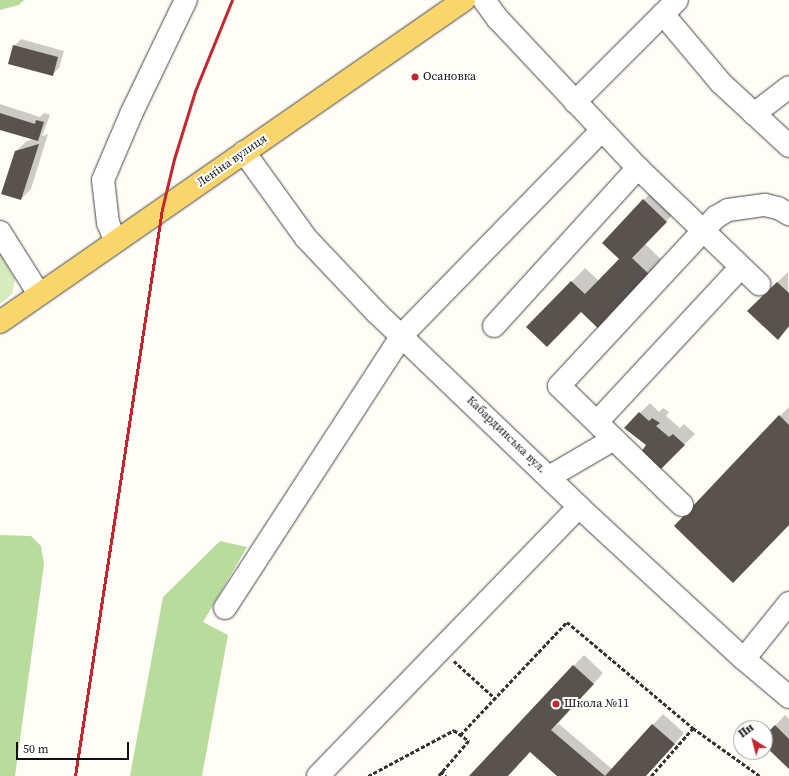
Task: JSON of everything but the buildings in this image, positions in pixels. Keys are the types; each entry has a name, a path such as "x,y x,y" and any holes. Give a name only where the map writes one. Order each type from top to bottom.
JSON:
{"main road":[{"name":"Леніна вулиця","path":"0,322 115,240 464,0"}],"street":[{"path":"115,240 108,223 103,180 132,112 186,0"},
{"path":"484,0 498,19 638,168 703,230 740,268 759,284"},
{"path":"575,102 670,7 721,83 789,146"},
{"path":"754,114 789,87"},
{"path":"225,608 402,335 602,130"},
{"name":"Кабардинська вул.","path":"244,152 306,238 377,312 549,476 579,507 744,659 789,696"},
{"path":"494,326 638,168"},
{"path":"682,504 559,386 716,217 728,210 764,205 778,208 789,214"},
{"path":"0,232 39,294"},
{"path":"597,422 740,268"},
{"path":"549,476 614,439"},
{"path":"318,776 579,507"},
{"path":"744,659 789,603"}],"path":[{"path":"460,735 567,622 693,728 760,776"},
{"path":"441,650 495,698"},
{"path":"651,776 693,728"},
{"path":"368,776 454,730 469,742 441,770 438,776"},
{"path":"441,770 446,776"}],"green space":[{"path":"0,0 24,0 19,5 0,10"},
{"path":"0,253 15,279 12,294 0,304"},
{"path":"0,535 31,536 41,546 44,564 15,776 0,776"},
{"path":"220,541 247,547 203,622 228,635 202,776 130,776 163,597"}],"railway":[{"path":"75,776 162,209 174,159 195,91 232,0"}],"place":[{"name":"Осановка","path":"415,77"},
{"name":"Школа №11","path":"556,704"}]}
